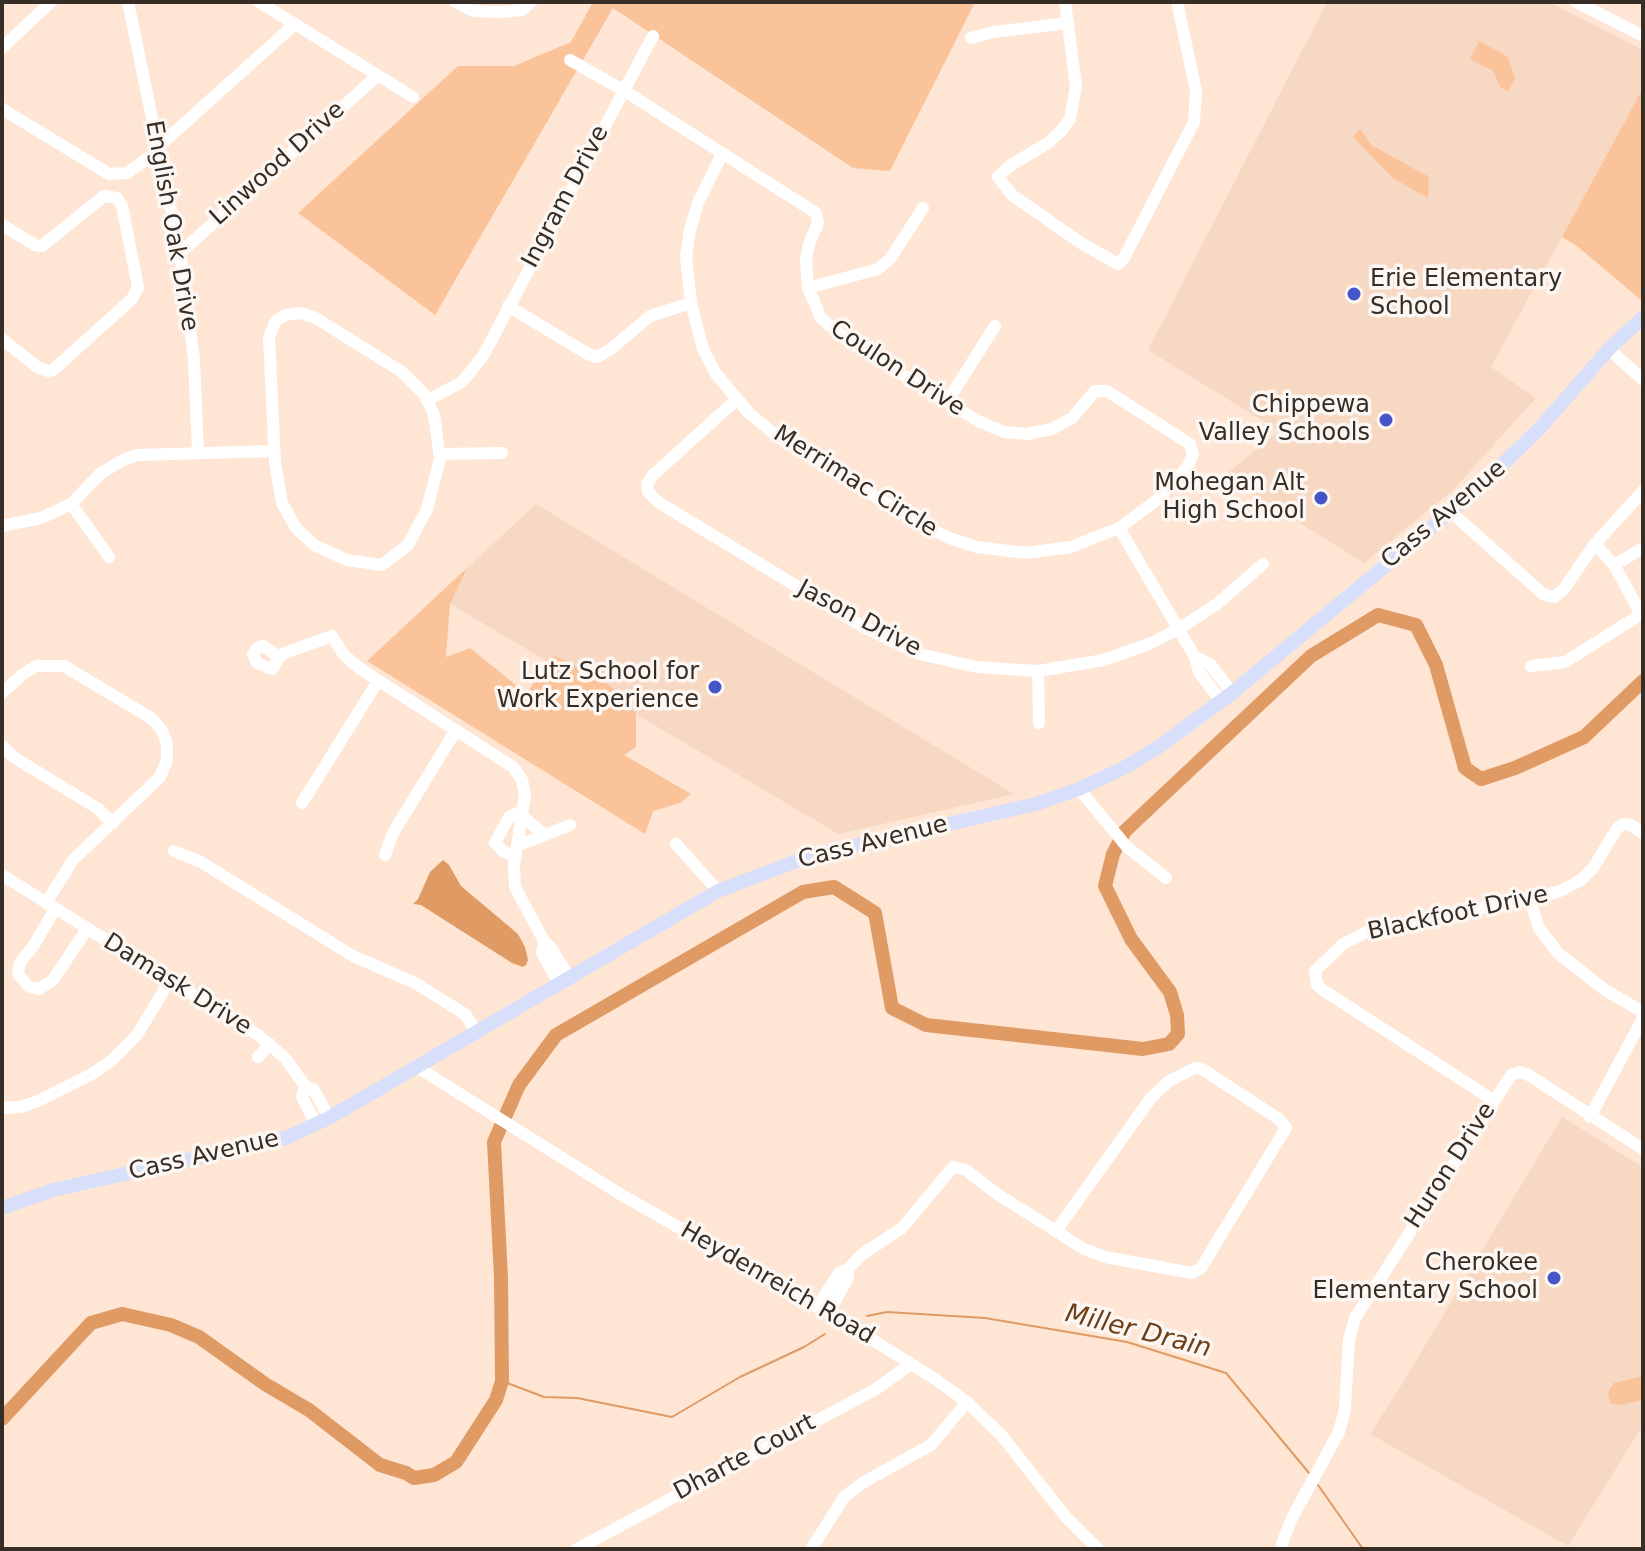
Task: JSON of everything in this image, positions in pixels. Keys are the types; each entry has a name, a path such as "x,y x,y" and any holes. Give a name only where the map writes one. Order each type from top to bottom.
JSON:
{"main road":[{"name":"Cass Avenue","path":"2,1208 53,1190 274,1142 322,1121 718,891 810,856 1011,811 1079,789 1141,758 1226,697 1451,512 1533,436 1609,349 1643,317"}],"street":[{"path":"2,48 51,2"},
{"name":"English Oak Drive","path":"128,2 180,253 194,359 198,452"},
{"path":"259,2 413,97"},
{"path":"455,2 473,11 500,12 522,10 531,2"},
{"path":"1065,2 1076,86 1070,119 1048,143 1011,165 998,177 1012,195 1081,243 1118,264 1124,258 1194,122 1196,91 1177,2"},
{"path":"1576,2 1643,36"},
{"path":"971,38 994,32 1068,23"},
{"path":"2,109 109,174 127,173 158,150 295,24"},
{"name":"Ingram Drive","path":"428,400 462,382 481,359 653,36"},
{"name":"Coulon Drive","path":"570,60 623,90 816,213 818,223 806,259 808,288 821,318 835,332 947,402 992,429 1027,434 1052,429 1066,422 1093,393 1100,390 1111,393 1186,441 1192,448"},
{"name":"Linwood Drive","path":"180,253 377,76"},
{"name":"Merrimac Circle","path":"722,154 698,203 690,230 686,257 691,303 708,359 736,400 778,437 917,522 958,542 1005,551 1041,553 1071,547 1119,528 1146,509 1181,475 1191,459 1192,448"},
{"path":"2,225 42,246 100,199 113,196 122,206 138,281 136,294 53,370 37,367 2,339"},
{"path":"808,288 878,269 897,250 923,208"},
{"path":"508,306 597,357 650,316 691,303"},
{"path":"300,313 327,325 410,379 428,400 437,427 440,454 430,499 416,533 396,557 375,566 324,551 308,541 296,528 279,493 274,451 269,342 273,327 285,315 300,313"},
{"path":"947,402 995,326"},
{"path":"1609,349 1643,380"},
{"name":"Jason Drive","path":"736,400 653,475 646,488 658,502 901,647 919,654 977,667 1038,671 1104,660 1133,651 1177,630 1217,604 1263,564"},
{"path":"2,526 41,518 71,504 101,473 123,460 144,454 274,451"},
{"path":"440,454 502,453"},
{"path":"1451,512 1549,597 1559,594 1595,544 1643,491"},
{"path":"71,504 109,557"},
{"path":"1119,528 1177,630 1195,657 1210,664 1226,697"},
{"path":"1531,666 1565,662 1642,614 1614,565 1595,544"},
{"path":"1614,565 1643,548"},
{"path":"279,657 332,636 348,659 378,681 501,757 516,770 524,788 513,872 516,893 551,948 564,980"},
{"path":"2,693 28,670 47,665 67,667 148,716 163,733 168,755 164,771 157,782 68,865 34,945 20,963 18,974 28,986 39,989 53,980 87,929"},
{"path":"1038,671 1039,723"},
{"path":"302,803 378,681"},
{"path":"385,855 393,833 456,730"},
{"path":"2,746 15,758 97,808 113,823"},
{"path":"1079,789 1127,847 1166,878"},
{"path":"522,813 545,835"},
{"path":"522,813 509,817 495,843 503,851 516,851 570,825"},
{"name":"Blackfoot Drive","path":"1493,1100 1323,990 1317,985 1315,971 1343,944 1369,931 1558,892 1581,880 1602,856 1618,827 1631,825 1643,833"},
{"path":"676,844 718,891"},
{"path":"174,851 201,862 346,952 415,983 461,1011 476,1031"},
{"name":"Damask Drive","path":"2,875 270,1044 294,1068 305,1086 314,1090 322,1121"},
{"path":"1530,900 1539,928 1558,953 1605,990 1643,1012"},
{"path":"2,1108 29,1104 92,1074 111,1061 137,1035 170,980"},
{"path":"1643,1018 1590,1117 1643,1149"},
{"path":"258,1057 270,1044"},
{"name":"Heydenreich Road","path":"417,1067 620,1194 911,1364 967,1402 1002,1436 1065,1516 1098,1549"},
{"path":"822,1310 835,1289 848,1278 848,1269 861,1255 902,1228 953,1167 966,1170 997,1194 1082,1248 1105,1257 1196,1273 1286,1128 1279,1119 1202,1069 1192,1069 1169,1081 1150,1099 1056,1231"},
{"name":"Huron Drive","path":"1279,1547 1335,1443 1345,1409 1347,1352 1355,1318 1511,1075 1524,1072 1590,1117"},
{"name":"Dharte Court","path":"577,1549 876,1389 911,1364"},
{"path":"811,1549 845,1496 931,1445 967,1402"}],"shaded area":[{"path":"593,2 975,2 890,171 853,168 613,8 435,315 298,213 458,66 514,66 571,42"},
{"name":"Erie Elementary School","path":"1327,2 1549,2 1643,50 1643,88 1491,367 1536,398 1453,490 1364,563 1224,476 1279,431 1148,350"},
{"path":"1479,41 1508,57 1515,79 1508,91 1500,87 1493,71 1470,59"},
{"path":"1643,88 1643,298 1641,300 1562,237"},
{"path":"1360,129 1371,145 1429,177 1428,198 1393,178 1353,137"},
{"name":"Lutz School for Work Experience","path":"536,504 1014,794 838,834 437,596"},
{"path":"467,568 450,604 446,657 470,648 527,694 546,660 556,656 612,687 636,714 636,747 624,755 691,794 680,803 653,811 645,834 367,661"},
{"path":"443,860 461,886 518,934 525,947 526,965 523,967 512,963 421,905 413,904 430,872"},
{"name":"Cherokee Elementary School","path":"1562,1117 1643,1167 1643,1425 1568,1546 1370,1434"},
{"path":"1643,1376 1643,1400 1619,1405 1610,1403 1608,1392 1614,1383"}],"waterway":[{"path":"2,1419 91,1323 122,1314 171,1325 199,1337 265,1384 309,1410 380,1465 414,1478 434,1475 456,1462 496,1400 502,1381 501,1278 494,1142 519,1085 556,1035 803,892 834,887 875,913 892,1008 926,1025 1143,1049 1169,1044 1178,1034 1177,1015 1170,992 1131,939 1105,886 1113,854 1125,831 1311,656 1378,615 1416,625 1436,665 1465,768 1481,779 1515,768 1584,737 1643,681"},
{"name":"Miller Drain","path":"867,1316 887,1312 985,1318 1127,1342 1226,1373 1309,1473"},
{"name":"Miller Drain","path":"502,1381 544,1397 577,1398 672,1417 740,1377 825,1334"},
{"name":"Miller Drain","path":"1318,1485 1363,1549"}],"place":[{"name":"Erie Elementary School","path":"1354,294"},
{"name":"Chippewa Valley Schools","path":"1386,420"},
{"name":"Mohegan Alt High School","path":"1321,498"},
{"name":"Lutz School for Work Experience","path":"715,687"},
{"name":"Cherokee Elementary School","path":"1554,1278"}]}
